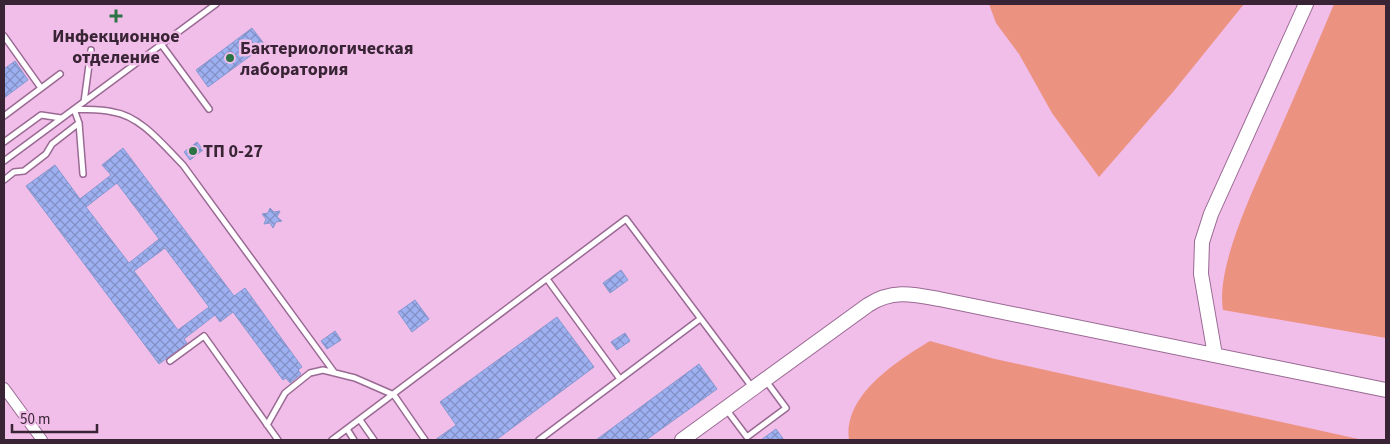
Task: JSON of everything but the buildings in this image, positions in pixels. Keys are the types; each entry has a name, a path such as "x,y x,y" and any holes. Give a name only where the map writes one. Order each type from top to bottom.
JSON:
{"street":[{"path":"1215,355 1201,274 1202,242 1211,214 1306,4"},
{"path":"682,440 752,387 876,300 896,293 939,299 1386,390"},
{"path":"4,388 42,440"}],"lane":[{"path":"4,161 216,4"},
{"path":"4,36 41,88"},
{"path":"161,44 210,109"},
{"path":"84,102 91,50"},
{"path":"4,116 60,74"},
{"path":"74,109 79,123 84,174"},
{"path":"74,109 115,112 133,120 155,137 183,165 334,372"},
{"path":"4,142 41,115 62,118"},
{"path":"4,180 14,172 24,171 46,154 52,144 79,123"},
{"path":"332,440 626,219 752,387"},
{"path":"547,279 620,379"},
{"path":"539,440 700,319"},
{"path":"170,361 204,336 278,440"},
{"path":"266,425 277,403 297,382 310,373 323,370 334,372 394,395 425,440"},
{"path":"725,408 747,437 786,408 764,379"},
{"path":"360,420 374,440"},
{"path":"347,430 354,440"}],"shaded area":[{"path":"989,4 1244,4 1173,92 1099,177 1052,113 1019,54 996,23"},
{"path":"1334,4 1386,4 1386,338 1223,310 1222,291 1226,269 1240,221"},
{"path":"930,341 995,359 1363,440 849,440 849,424 854,408 863,394 888,369"}],"place":[{"name":"Инфекционное отделение","path":"116,16"},
{"name":"Бактериологическая лаборатория","path":"230,58"},
{"name":"ТП 0-27","path":"193,151"}]}
